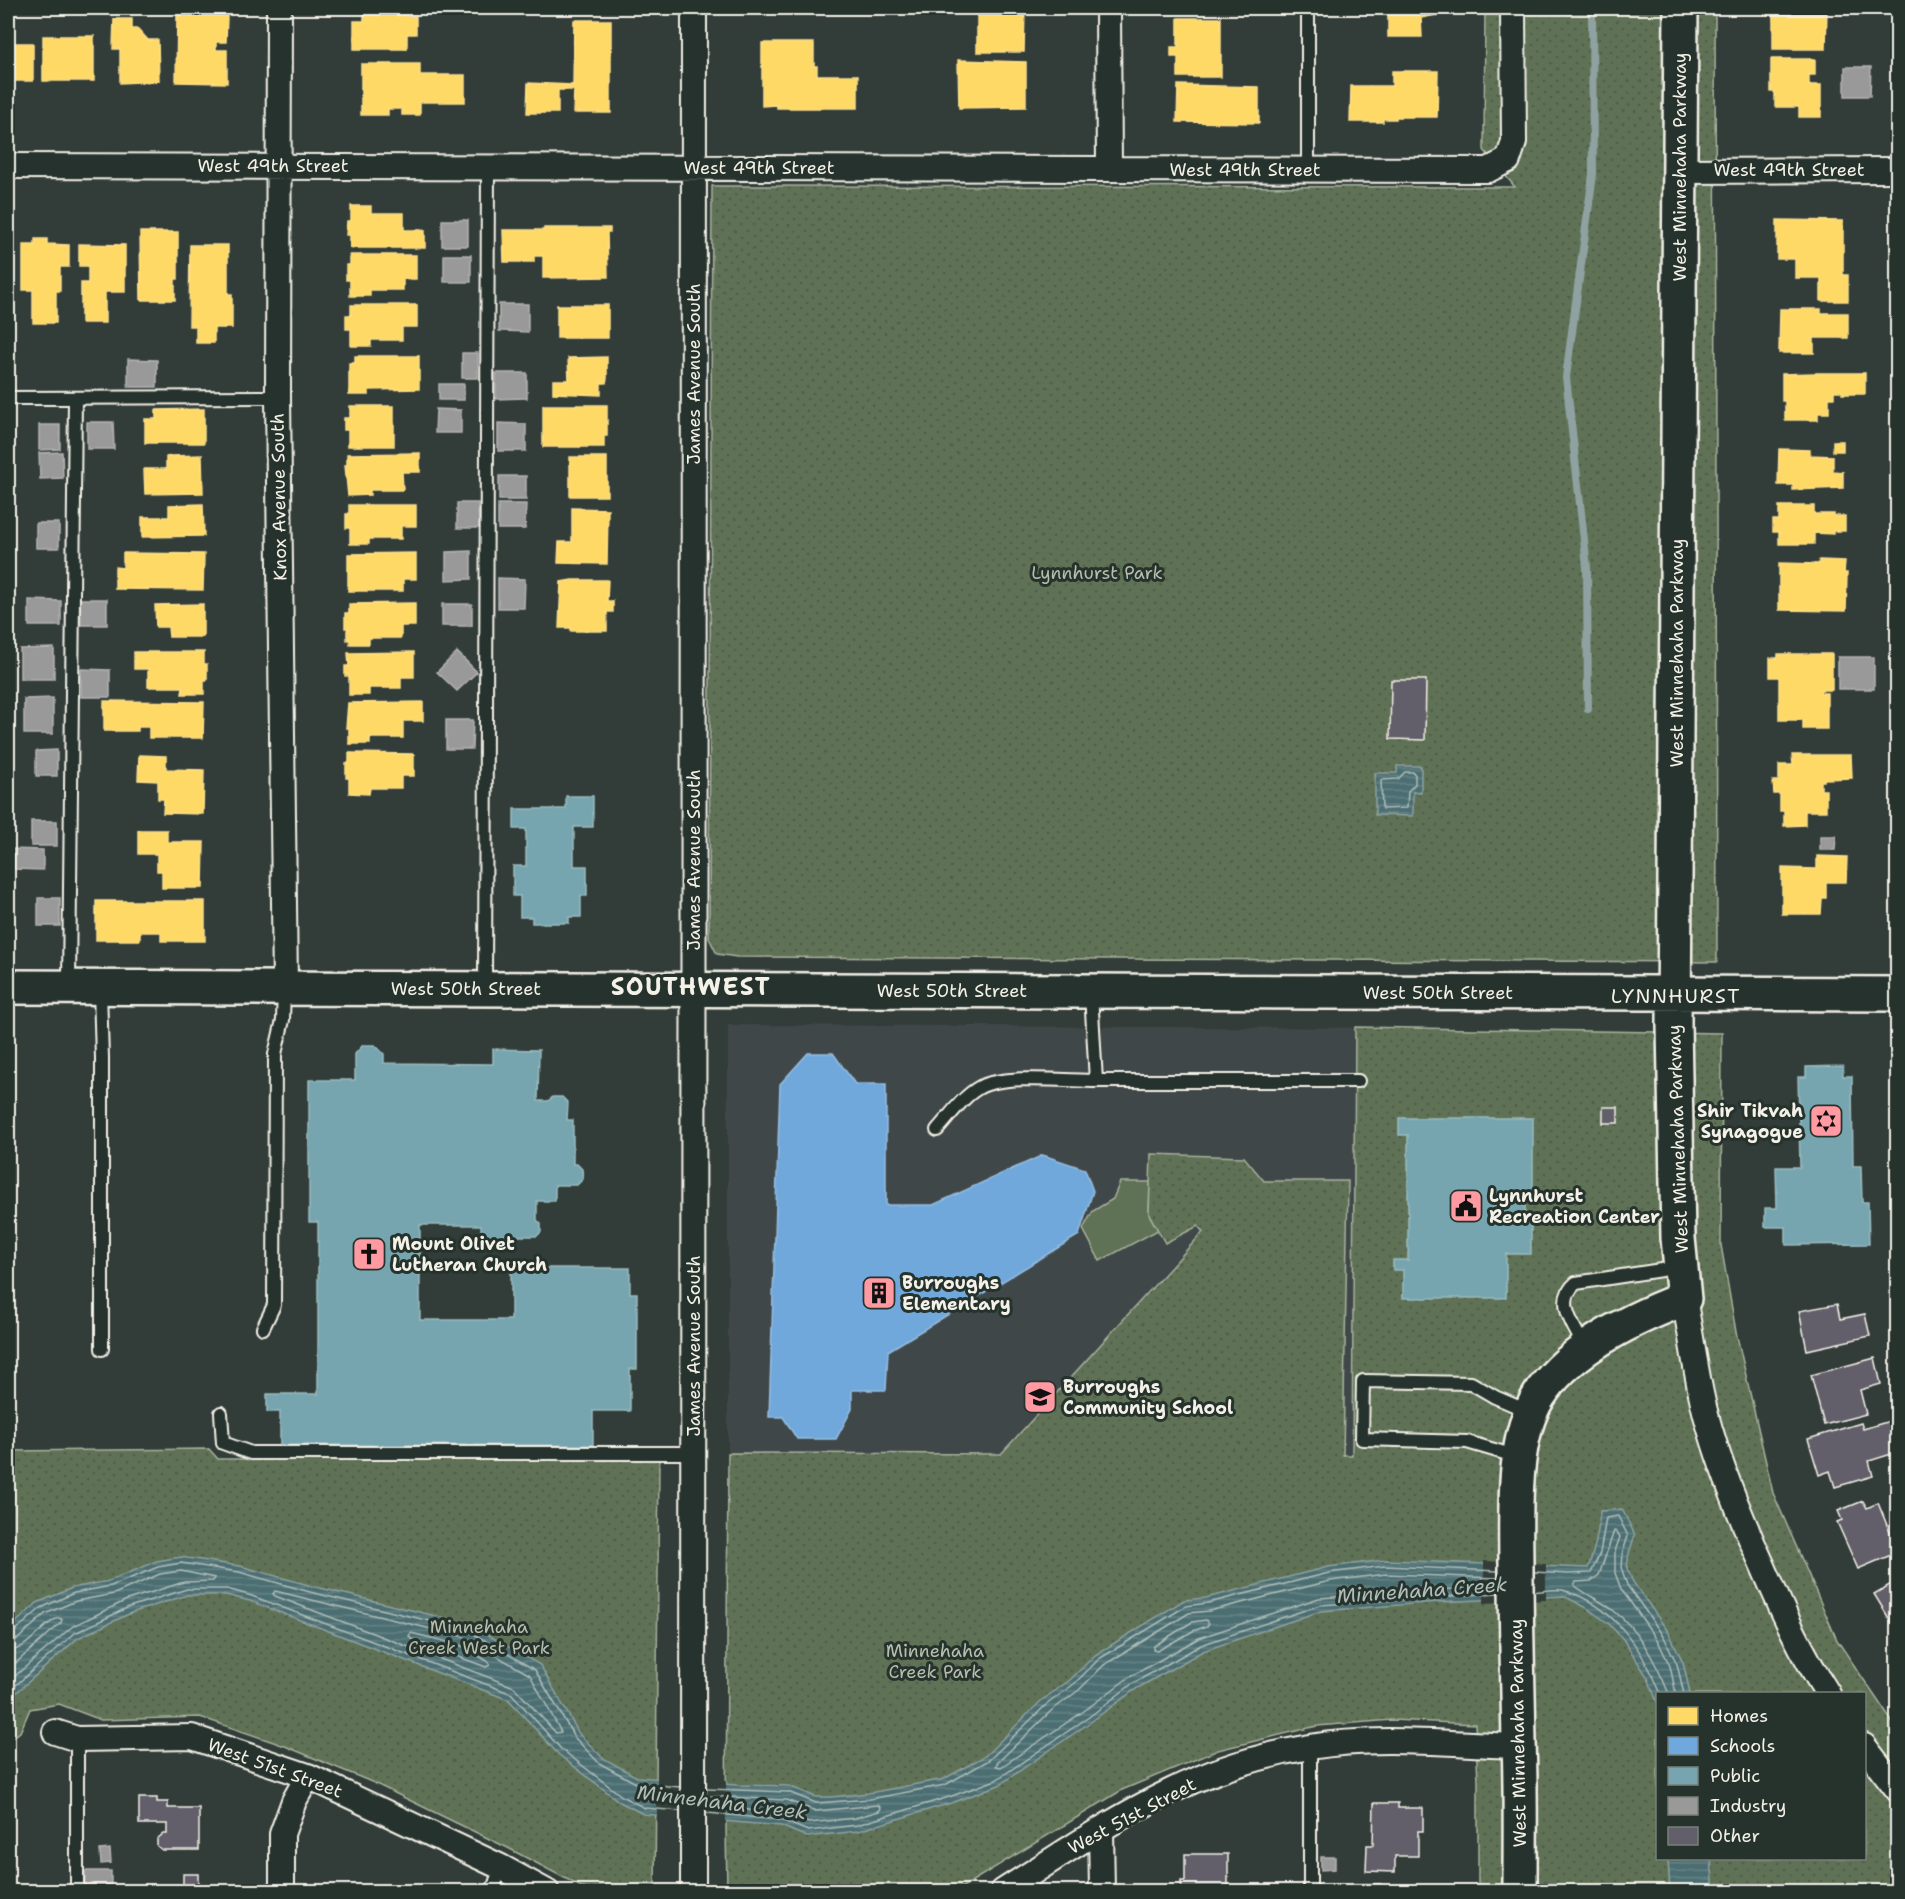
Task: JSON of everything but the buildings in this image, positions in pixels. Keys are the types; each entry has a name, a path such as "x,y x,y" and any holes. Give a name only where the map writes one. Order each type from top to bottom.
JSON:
{"street":[{"name":"Knox Avenue South","path":"279,8 278,397 285,987"},
{"name":"James Avenue South","path":"693,1892 694,8"},
{"path":"1108,8 1109,169"},
{"name":"West 49th Street","path":"8,166 1488,170 1508,160 1514,142 1514,8"},
{"name":"West Minnehaha Parkway","path":"1681,8 1674,994 1678,1238 1684,1299 1694,1361 1718,1457 1737,1510 1806,1659 1827,1692"},
{"name":"West 49th Street","path":"1680,171 1898,170"},
{"name":"West 50th Street","path":"8,987 1898,994"},
{"name":"West Minnehaha Parkway","path":"1520,1892 1516,1524 1519,1458 1523,1437 1538,1397 1552,1379 1586,1349 1613,1331 1655,1310 1684,1299"},
{"name":"West 51st Street","path":"66,1736 192,1737 308,1776 501,1867 547,1892"},
{"name":"West 51st Street","path":"1002,1892 1101,1829 1171,1791 1234,1765 1310,1747 1370,1741 1519,1746"},
{"path":"1866,1749 1898,1790"},
{"path":"282,1892 282,1834 294,1801 308,1776"},
{"path":"1101,1829 1102,1892"}],"lane":[{"path":"1308,8 1308,170"},
{"path":"485,989 488,166"},
{"path":"8,399 278,397"},
{"path":"75,399 85,988 102,1058 102,1348"},
{"path":"263,1328 274,1305 275,1054 283,1020 285,987"},
{"path":"1091,991 1096,1081"},
{"path":"937,1130 968,1096 981,1087 1007,1080 1358,1081"},
{"path":"1586,1349 1566,1309 1569,1289 1576,1283 1682,1267"},
{"path":"1519,1458 1467,1442 1362,1439 1363,1381 1471,1383 1531,1413"},
{"path":"221,1413 223,1443 251,1453 694,1453"},
{"path":"66,1736 77,1892"},
{"path":"1310,1747 1310,1892"},
{"path":"492,1892 501,1867"}],"shaded area":[{"name":"Burroughs Community School","path":"728,1025 1418,1028 1352,1455 728,1747"}],"green space":[{"name":"Lynnhurst Park","path":"1485,8 1715,8 1717,962 737,957 717,954 709,938 712,186 1515,187 1484,150"},
{"name":"Minnehaha Creek Park","path":"1355,1027 1722,1033 1721,1245 1736,1332 1773,1493 1837,1640 1897,1729 1897,1891 1478,1891 1478,1780 1475,1724 1392,1720 1317,1726 1218,1750 1122,1790 956,1891 727,1892 728,1453 1001,1454 1203,1232 1198,1226 1165,1243 1149,1214 1151,1154 1244,1157 1264,1181 1348,1181 1343,1455 1352,1455"},
{"path":"1120,1182 1150,1182 1149,1214 1158,1230 1100,1261 1083,1229 1093,1211 1113,1199"},
{"name":"Minnehaha Creek West Park","path":"209,1449 218,1459 659,1460 655,1891 589,1891 508,1848 374,1783 285,1746 200,1717 101,1720 59,1704 30,1709 20,1732 8,1741 8,1451"}],"water":[{"path":"1397,766 1421,766 1421,792 1413,792 1413,816 1375,815 1375,773 1397,773"},
{"name":"Minnehaha Creek","path":"1622,1509 1635,1535 1627,1568 1633,1582 1669,1633 1683,1662 1690,1692 1656,1692 1656,1699 1648,1678 1623,1639 1608,1623 1564,1596 1321,1611 1203,1651 1136,1689 999,1785 951,1803 858,1831 807,1837 781,1826 643,1814 620,1802 558,1754 509,1700 250,1601 226,1595 187,1595 131,1613 78,1638 8,1700 8,1630 37,1603 72,1588 109,1581 157,1561 181,1557 240,1566 469,1624 540,1665 580,1735 603,1758 637,1777 736,1785 789,1786 816,1797 869,1793 944,1779 985,1756 1042,1700 1070,1680 1095,1655 1184,1600 1206,1598 1328,1567 1385,1560 1588,1568 1599,1526 1600,1511"},
{"path":"1668,1860 1711,1860 1714,1891 1670,1891"}],"pier":[{"path":"1484,1561 1546,1564 1546,1600 1484,1603"},
{"path":"657,1776 726,1781 726,1824 657,1818"}],"waterway":[{"path":"1588,709 1587,567 1566,377 1593,174 1592,8"}],"place":[{"name":"Shir Tikvah Synagogue","path":"1826,1121"},
{"name":"Lynnhurst Recreation Center","path":"1466,1206"},
{"name":"Mount Olivet Lutheran Church","path":"369,1254"},
{"name":"Burroughs Elementary","path":"879,1293"},
{"name":"Burroughs Community School","path":"1040,1397"}],"district":[{"name":"SOUTHWEST","path":"691,987"},
{"name":"LYNNHURST","path":"1676,996"}]}
